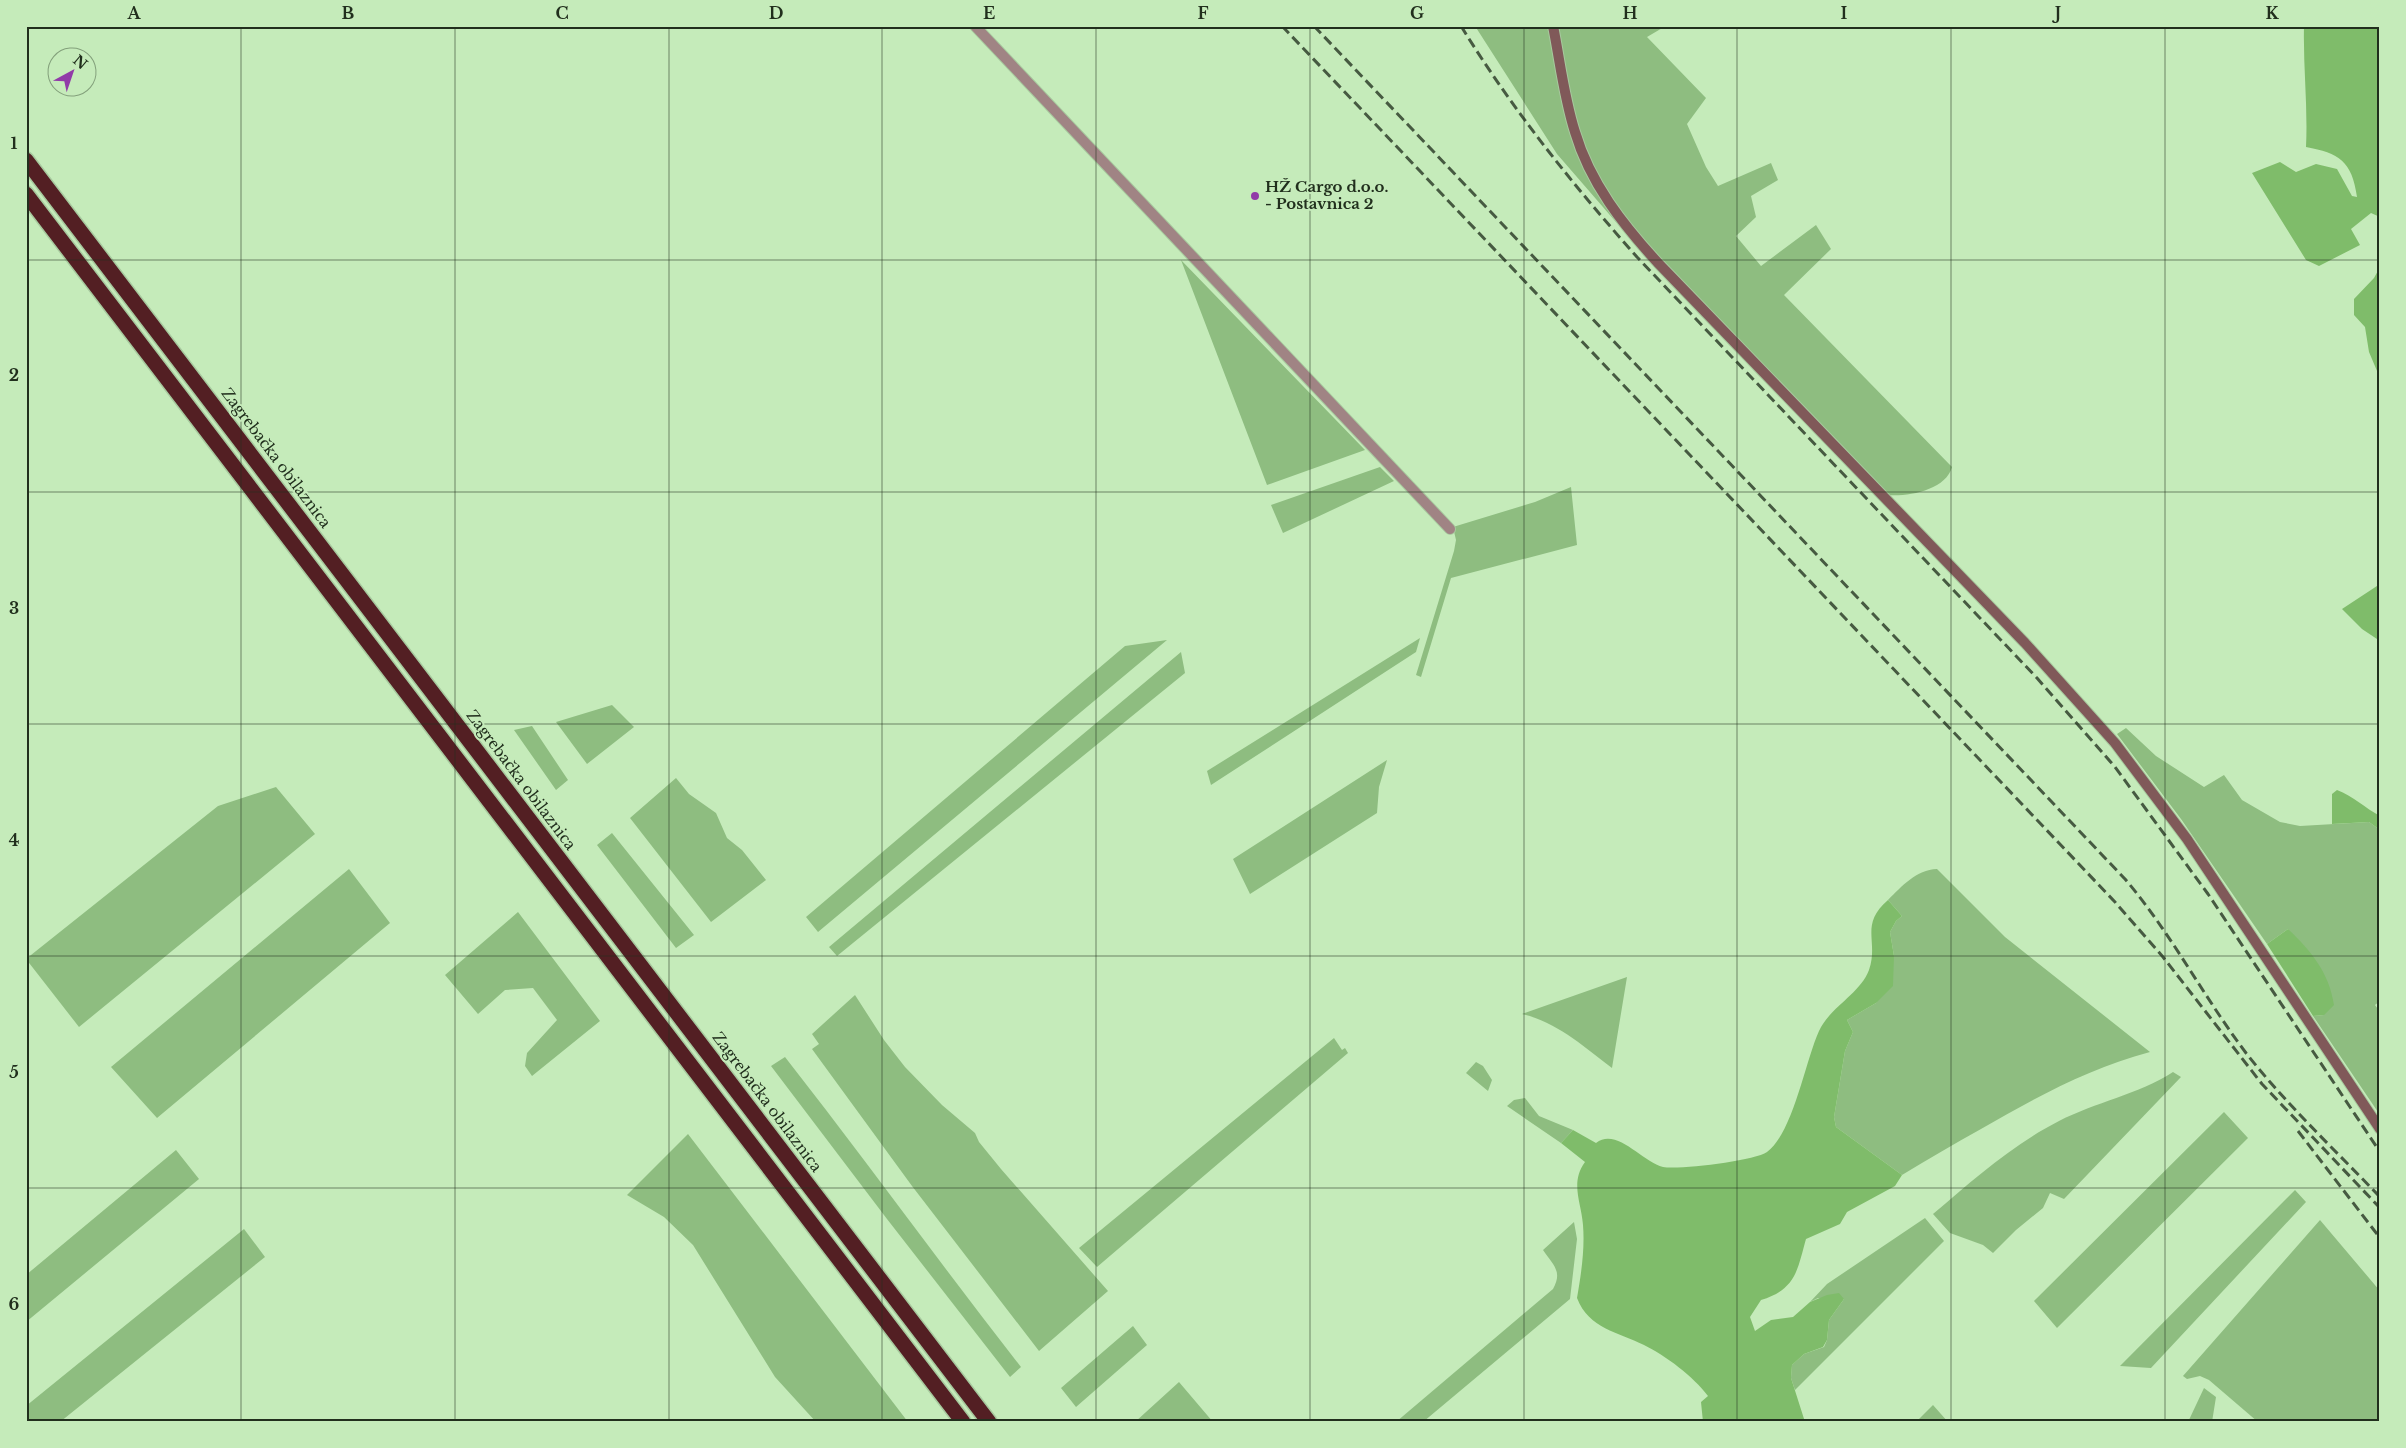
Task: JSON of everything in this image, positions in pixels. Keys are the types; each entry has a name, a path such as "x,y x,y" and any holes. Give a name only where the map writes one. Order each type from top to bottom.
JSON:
{"highway":[{"name":"Zagrebačka obilaznica","path":"26,160 989,1422"},
{"path":"26,194 963,1422"}],"main road":[{"path":"1553,26 1575,133 1588,165 1609,204 1659,264 2025,643 2115,743 2187,840 2380,1128"}],"street":[{"path":"975,26 1450,529"}],"green space":[{"path":"1475,26 1548,26 1565,108 1580,157 1605,205 1622,229 1557,154"},
{"path":"1558,26 1664,27 1647,37 1706,98 1687,124 1706,167 1718,186 1771,163 1778,180 1751,196 1756,217 1736,236 1761,266 1816,225 1831,249 1784,295 1952,467 1942,481 1915,493 1887,495 1643,240 1607,191 1589,156 1572,101"},
{"path":"2304,26 2380,26 2380,217 2371,213 2351,229 2360,245 2319,266 2306,260 2252,173 2280,162 2296,172 2316,164 2337,169 2352,196 2357,197 2352,175 2342,161 2327,152 2306,147"},
{"path":"1181,260 1365,450 1267,485"},
{"path":"2380,267 2380,378 2369,352 2365,327 2354,315 2354,299 2374,278"},
{"path":"1380,467 1394,481 1283,533 1271,505"},
{"path":"1571,487 1577,545 1451,578 1421,677 1416,675 1454,551 1456,540 1453,527 1535,502"},
{"path":"2380,584 2380,641 2362,629 2342,609"},
{"path":"1420,638 1416,652 1211,785 1207,771"},
{"path":"1167,640 818,932 806,917 1125,646"},
{"path":"1181,652 1185,673 837,956 829,947"},
{"path":"612,705 634,727 587,764 556,722"},
{"path":"532,726 568,780 556,790 514,730"},
{"path":"2126,728 2156,756 2204,787 2224,775 2242,800 2280,822 2300,826 2369,822 2380,830 2380,1001 2375,1005 2380,1012 2380,1115 2313,1016 2324,1015 2288,929 2267,944 2181,819 2117,734"},
{"path":"1387,760 1379,787 1377,813 1250,894 1233,859"},
{"path":"676,778 689,794 716,813 727,838 742,850 766,880 711,922 630,818"},
{"path":"276,787 315,834 79,1027 26,959 218,806"},
{"path":"2337,790 2380,816 2380,830 2369,822 2332,824 2332,794"},
{"path":"612,833 694,935 676,948 597,845"},
{"path":"349,869 390,923 157,1118 111,1067"},
{"path":"1937,869 2005,937 2150,1052 2105,1066 2042,1095 1902,1175 1836,1127 1834,1117 1845,1051 1853,1032 1847,1020 1876,1003 1894,956 1890,932 1896,921 1902,916 1888,900 1904,884 1922,872"},
{"path":"1888,900 1902,916 1896,921 1890,932 1894,956 1893,986 1876,1003 1847,1020 1853,1032 1845,1051 1834,1117 1836,1127 1902,1175 1895,1186 1847,1212 1840,1224 1806,1239 1797,1269 1788,1284 1773,1296 1761,1300 1750,1317 1755,1331 1771,1320 1793,1317 1810,1302 1827,1295 1839,1293 1844,1299 1829,1320 1827,1340 1823,1347 1804,1354 1792,1365 1791,1378 1805,1422 1703,1422 1701,1402 1708,1396 1695,1381 1679,1367 1652,1350 1597,1323 1582,1308 1577,1298 1581,1271 1583,1225 1577,1185 1578,1177 1585,1162 1561,1143 1573,1130 1596,1143 1604,1139 1621,1142 1655,1164 1672,1168 1748,1159 1767,1152 1776,1143 1791,1114 1814,1044 1824,1022 1865,979 1871,960 1871,934 1874,917"},
{"path":"518,912 600,1021 532,1076 525,1066 527,1053 557,1020 533,988 505,990 478,1014 445,975"},
{"path":"2288,929 2318,963 2328,982 2334,1005 2324,1015 2313,1016 2267,944"},
{"path":"1627,977 1612,1068 1558,1029 1522,1014"},
{"path":"855,995 884,1040 905,1067 942,1105 975,1133 979,1142 1001,1169 1108,1291 1039,1351 912,1186 812,1049 819,1044 812,1034"},
{"path":"1334,1038 1342,1050 1345,1048 1348,1053 1097,1267 1079,1248"},
{"path":"785,1057 1021,1367 1010,1377 771,1066"},
{"path":"1476,1062 1483,1066 1492,1080 1488,1091 1466,1073"},
{"path":"2173,1072 2181,1077 2064,1199 2050,1193 2043,1208 2016,1230 1993,1253 1983,1245 1950,1233 1933,1214 1993,1164 2042,1130 2073,1114 2145,1087"},
{"path":"1525,1098 1539,1116 1573,1130 1561,1143 1507,1106 1514,1100"},
{"path":"2224,1112 2248,1138 2057,1328 2034,1301"},
{"path":"688,1134 908,1422 816,1422 775,1377 693,1245 664,1217 627,1195"},
{"path":"176,1150 199,1179 26,1322 26,1275"},
{"path":"2295,1190 2306,1202 2151,1368 2120,1366"},
{"path":"1925,1218 1944,1241 1795,1390 1791,1378 1792,1365 1804,1354 1824,1347 1827,1340 1829,1320 1844,1299 1818,1298 1810,1302 1827,1284"},
{"path":"2320,1220 2380,1291 2380,1422 2258,1422 2209,1380 2200,1376 2187,1379 2183,1376"},
{"path":"1574,1222 1577,1239 1570,1299 1423,1422 1396,1422 1553,1289 1557,1277 1556,1268 1543,1250"},
{"path":"244,1229 265,1257 60,1422 26,1422 26,1406"},
{"path":"1133,1326 1147,1345 1076,1407 1061,1388"},
{"path":"1179,1382 1213,1422 1135,1422"},
{"path":"2204,1388 2216,1397 2212,1422 2188,1422"},
{"path":"1933,1405 1948,1422 1916,1422"}],"railway":[{"path":"1282,26 2115,902 2163,957 2262,1084 2380,1208"},
{"path":"1314,26 2125,879 2157,921 2230,1031 2261,1072 2294,1109 2380,1197"},
{"path":"1461,26 1501,87 1544,146 1637,257 2037,678 2115,767 2208,894 2380,1152"},
{"path":"2298,1131 2380,1238"}],"place":[{"name":"HŽ Cargo d.o.o. - Postavnica 2","path":"1255,196"}]}
